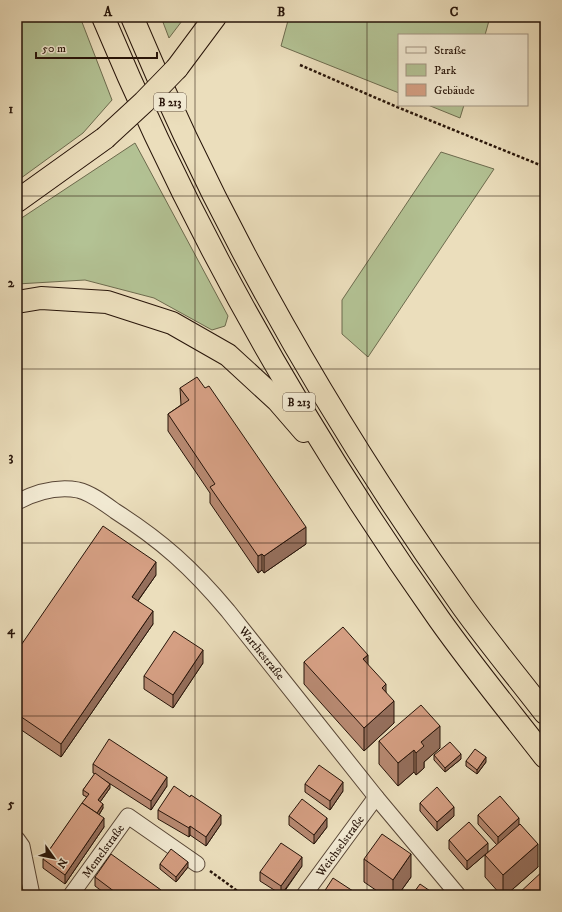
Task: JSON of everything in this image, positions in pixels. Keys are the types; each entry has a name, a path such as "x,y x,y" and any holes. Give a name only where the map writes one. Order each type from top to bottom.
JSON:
{"highway":[{"name":"B 213","path":"103,17 124,66 185,197 250,321 345,480 440,621 545,758"},
{"name":"B 213","path":"132,17 151,63 210,186 275,310 371,471 463,608 545,713"},
{"name":"B 213","path":"17,201 106,138 177,68 215,17"},
{"name":"B 213","path":"17,302 41,298 107,302 172,323 228,355 278,401 345,480"}],"street":[{"name":"Warthestraße","path":"17,502 35,492 64,488 80,490 94,497 150,534 176,555 204,583 376,797 458,895"},
{"name":"Weichselstraße","path":"304,895 376,797"},
{"name":"Memelstraße","path":"71,895 128,816 197,864"},
{"path":"17,838 22,846 32,895"}],"path":[{"path":"300,65 397,107 545,167"},
{"path":"197,864 202,865 243,895"}],"green space":[{"path":"18,17 80,17 112,100 83,133 17,181"},
{"path":"161,17 185,17 169,38"},
{"path":"289,17 490,17 485,34 398,34 398,93 281,46"},
{"path":"430,106 464,106 460,118"},
{"path":"135,143 228,316 225,326 212,330 154,298 85,280 17,284 17,221"},
{"path":"441,152 494,169 368,357 342,334 342,300"}],"building":[{"path":"197,377 205,388 209,386 306,527 264,556 262,554 258,556 210,487 215,484 168,414 189,400 180,388"},
{"path":"103,526 156,562 132,597 153,611 61,744 17,714 17,651"},
{"path":"343,627 368,655 363,659 386,684 382,688 394,701 364,728 304,662"},
{"path":"174,631 203,650 173,695 144,676"},
{"path":"421,705 440,726 421,742 424,746 416,753 414,750 398,763 379,741"},
{"path":"109,739 167,777 151,801 93,764"},
{"path":"450,742 461,754 445,768 434,755"},
{"path":"475,749 486,757 477,770 466,761"},
{"path":"319,765 343,782 330,801 305,784"},
{"path":"95,773 110,784 98,800 103,804 97,813 82,803 89,794 83,790"},
{"path":"174,786 190,797 191,795 221,815 206,837 190,826 189,828 158,810"},
{"path":"437,787 454,807 437,822 420,803"},
{"path":"500,796 519,818 498,837 478,815"},
{"path":"302,799 327,818 314,835 289,816"},
{"path":"82,803 104,818 65,875 43,859"},
{"path":"469,822 488,843 467,861 449,840"},
{"path":"520,824 538,844 503,875 485,855"},
{"path":"382,834 411,854 393,880 364,859"},
{"path":"281,843 302,857 281,886 260,872"},
{"path":"171,849 188,862 176,877 160,864"},
{"path":"111,854 161,890 157,895 119,895 95,877"},
{"path":"545,869 545,895 517,895"},
{"path":"333,878 356,893 355,895 322,895"},
{"path":"420,884 436,895 412,895"},
{"path":"229,892 234,895 227,895"}]}
